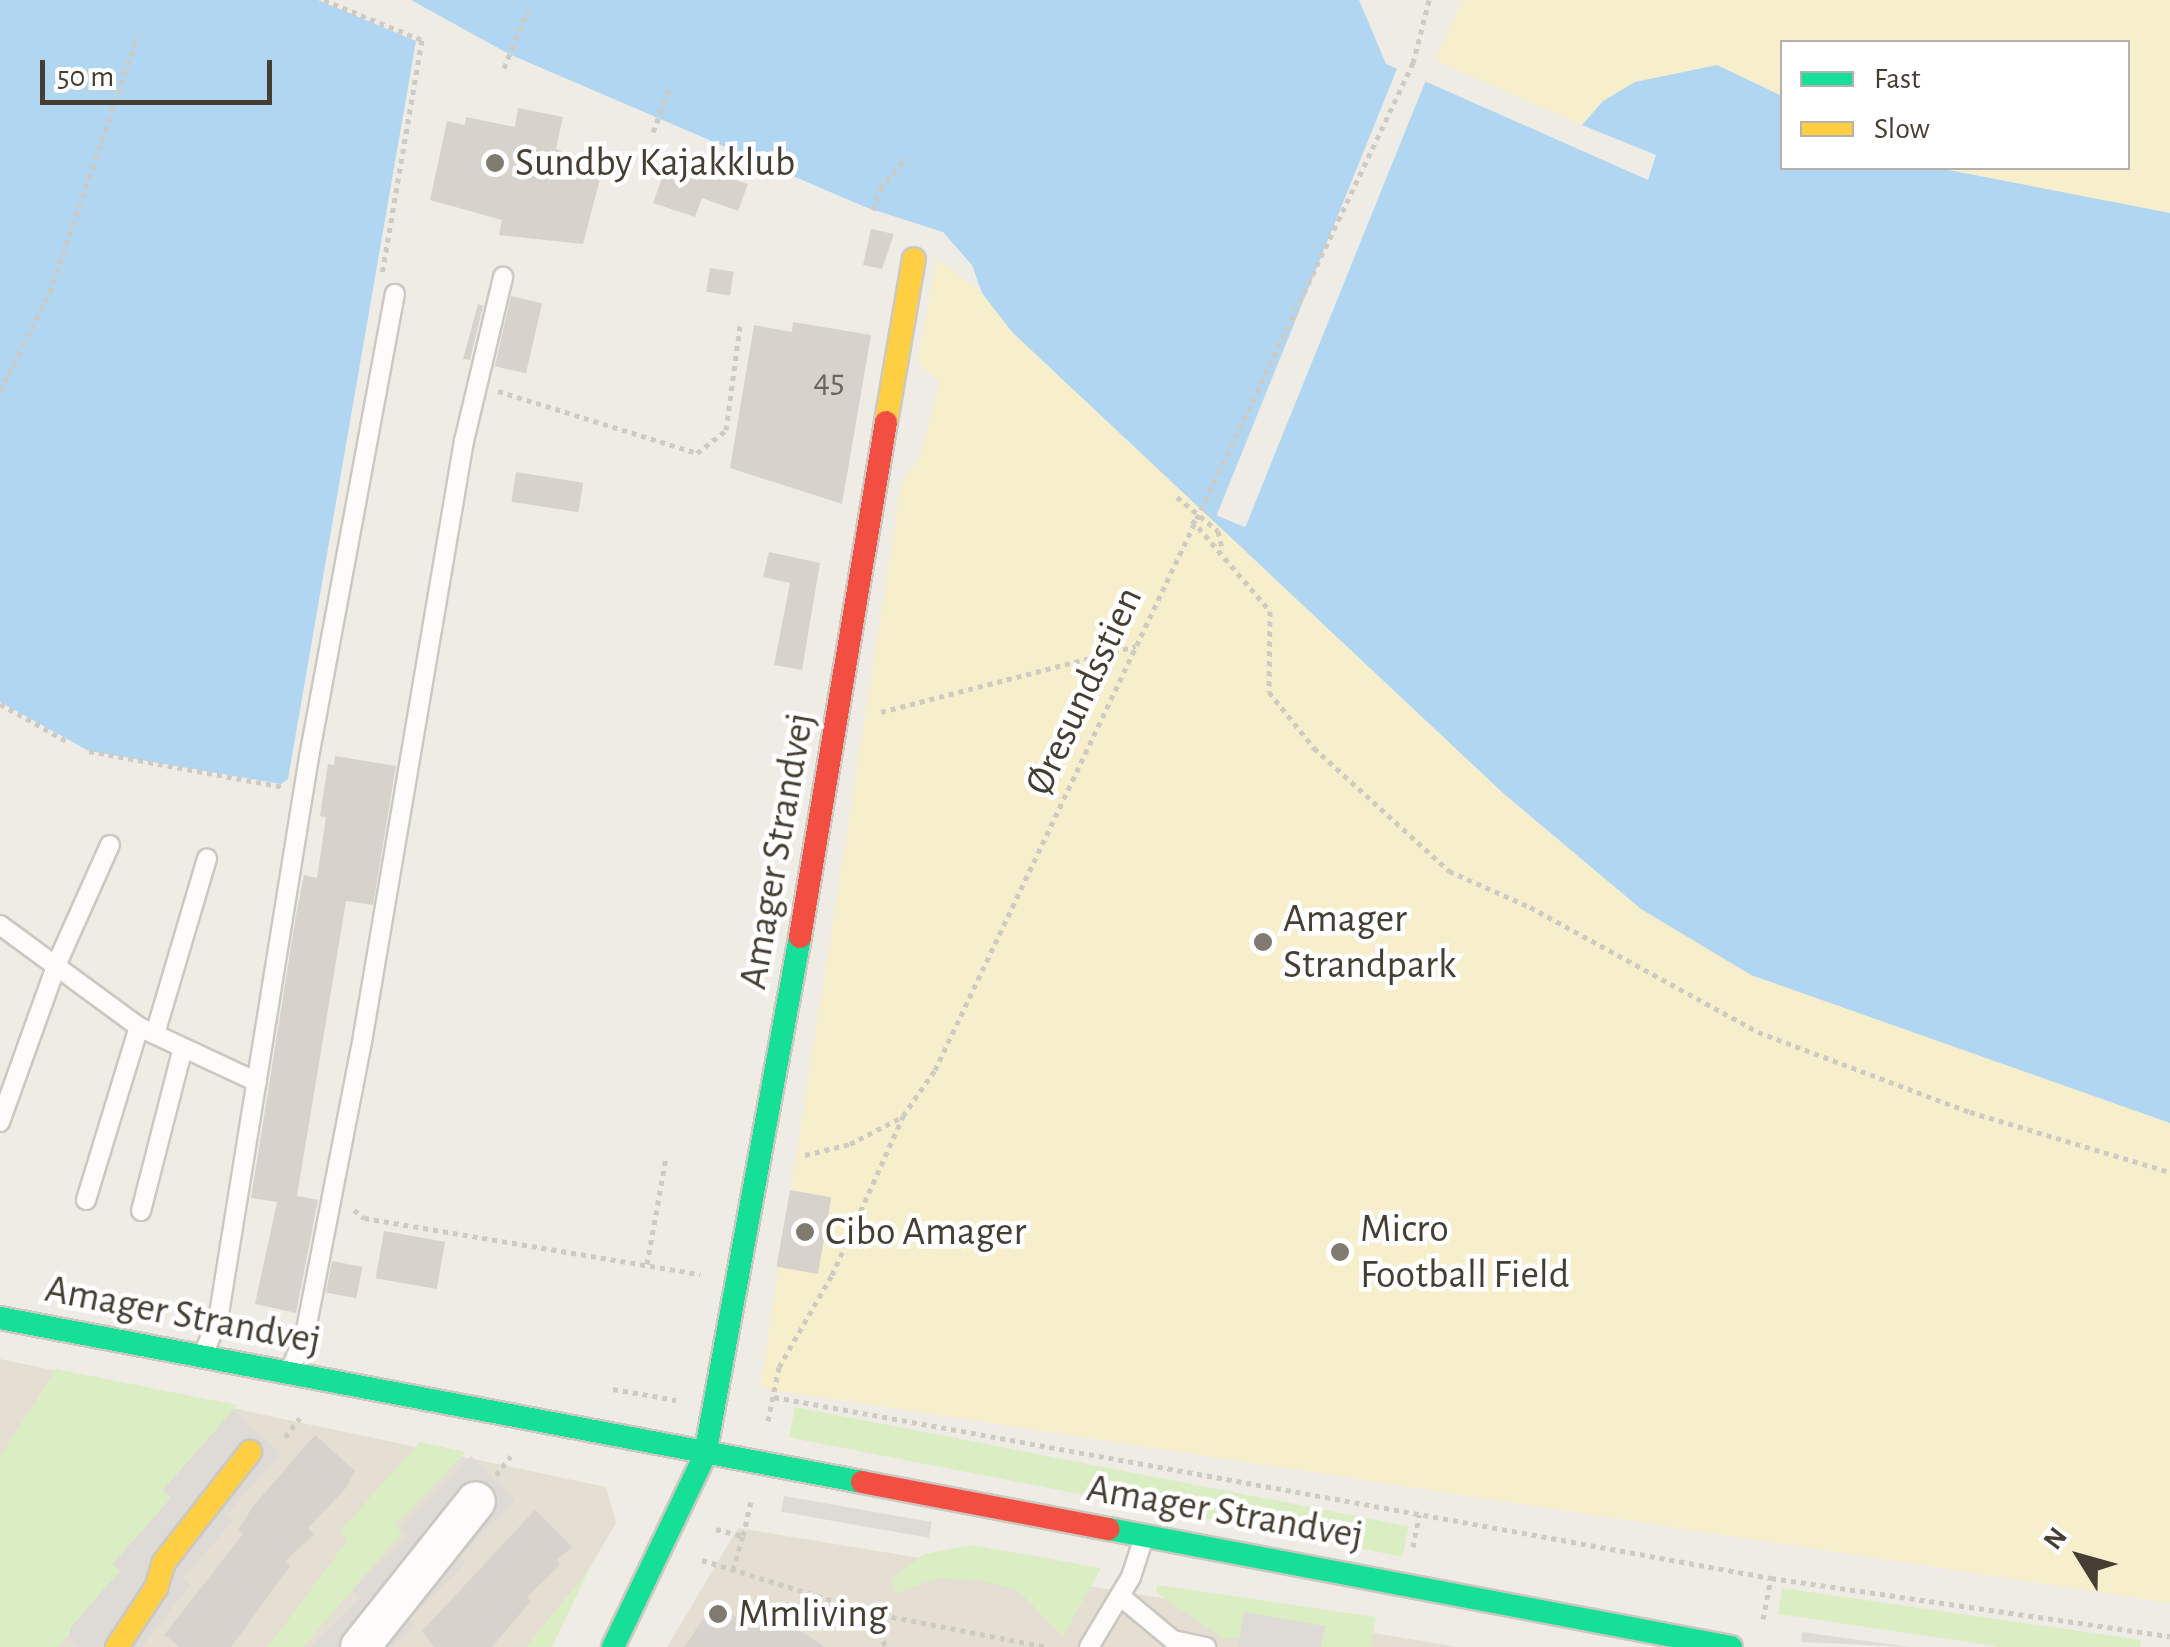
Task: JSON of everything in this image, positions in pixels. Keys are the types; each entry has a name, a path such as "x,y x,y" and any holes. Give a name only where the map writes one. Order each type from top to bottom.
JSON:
{"street":[{"name":"Amager Strandvej","path":"705,1455 762,1160 914,259"},
{"name":"Amager Strandvej","path":"0,1318 1719,1646"},
{"path":"117,1647 156,1588 164,1562 250,1452"},
{"path":"613,1647 705,1455"},
{"path":"360,1647 476,1501"}],"lane":[{"path":"289,1372 305,1334 464,441 481,386 504,277"},
{"path":"202,1355 218,1320 395,294"},
{"path":"0,1122 58,962 110,845"},
{"path":"86,1200 207,859"},
{"path":"0,925 58,962 147,1030 257,1082"},
{"path":"141,1212 184,1048"},
{"path":"1088,1647 1120,1596 1145,1534"},
{"path":"1120,1596 1173,1640 1206,1647"}],"path":[{"path":"324,0 422,40 381,276"},
{"name":"Øresundsstien","path":"1430,0 1413,63 1194,517 935,1070 903,1116 832,1275 780,1367 774,1397 1771,1578"},
{"path":"504,68 528,9"},
{"path":"0,390 50,292 138,36"},
{"path":"653,132 670,87"},
{"path":"874,210 880,188 907,157"},
{"path":"481,386 697,452 720,440 726,430 740,326"},
{"path":"1177,497 1270,610 1269,692 1314,748 1450,871 1530,907 1758,1032 1970,1112 2170,1172"},
{"path":"1194,517 1218,531 1224,554"},
{"path":"839,709 867,716 1136,646"},
{"path":"0,704 66,741"},
{"path":"89,751 291,788"},
{"path":"762,1160 850,1144 903,1116"},
{"path":"647,1264 666,1157"},
{"path":"331,1199 364,1218 713,1276"},
{"path":"250,1452 276,1447 331,1381"},
{"path":"476,1501 538,1422"},
{"path":"733,1570 743,1536"},
{"path":"693,1557 872,1613 1047,1647"},
{"path":"1761,1628 1771,1578 2170,1636"},
{"path":"872,1613 886,1647"}],"shaded area":[{"path":"0,1359 606,1487 616,1523 543,1647 0,1647"},
{"path":"233,1411 281,1453 227,1514 233,1521 183,1578 190,1585 142,1647 80,1647 69,1637 71,1627 120,1571 113,1564 171,1498 163,1490"},
{"path":"471,1456 515,1500 460,1556 466,1563 410,1619 415,1624 393,1647 311,1647 360,1598 353,1590 408,1535 401,1527"},
{"path":"784,1496 932,1522 929,1538 781,1512"},
{"path":"738,1528 1458,1647 667,1647"},
{"path":"1244,1612 1325,1626 1321,1647 1238,1647"},
{"path":"1802,1632 1910,1647 1801,1642"}],"green space":[{"path":"56,1369 237,1405 163,1490 171,1498 113,1563 121,1571 58,1647 0,1647 0,1456"},
{"path":"795,1407 1409,1526 1403,1557 789,1437"},
{"path":"420,1442 466,1452 395,1525 401,1533 303,1647 268,1647 347,1541 341,1530"},
{"path":"972,1545 1101,1568 1063,1636 1019,1591 983,1581 937,1578 897,1593 891,1578 925,1554"},
{"path":"589,1569 552,1647 526,1647"},
{"path":"1157,1585 1376,1617 1371,1647 1321,1647 1325,1626 1244,1613 1239,1638 1224,1639 1156,1592"},
{"path":"1782,1588 2141,1640 2140,1647 2002,1647 1778,1614"}],"sand":[{"path":"1463,0 2170,0 2170,213 1948,170 2130,170 2130,40 1780,40 1780,95 1717,65 1603,101 1582,125 1435,60"},
{"name":"Amager Strandpark","path":"937,259 982,293 1012,332 1503,793 1641,909 1752,975 2170,1123 2170,1603 760,1388 902,481 920,458 940,381 917,363"}],"water":[{"path":"0,0 318,0 416,41 288,779 281,784 89,751 0,702"},
{"path":"411,0 1359,0 1386,64 1648,180 1656,155 1582,125 1603,101 1635,82 1717,65 1780,95 1780,170 1948,170 2170,213 2170,1123 1751,975 1641,909 1503,793 1012,332 982,293 972,265 943,232 865,207 509,54"}],"pier":[{"path":"1399,64 1428,76 1245,527 1217,516"}],"building":[{"name":"Sundby Kajakklub","path":"518,108 563,117 556,149 594,161 591,172 601,175 583,244 499,235 502,220 430,200 447,121 465,125 466,117 515,127"},
{"path":"669,159 748,184 738,211 702,198 695,217 653,203"},
{"path":"871,229 894,234 882,269 863,265"},
{"path":"710,268 734,272 730,295 706,292"},
{"path":"511,296 542,303 526,373 495,366"},
{"path":"478,304 483,306 470,360 463,359"},
{"path":"793,322 871,335 842,504 730,468 754,325 792,332"},
{"path":"516,472 583,483 578,512 511,502"},
{"path":"769,552 820,563 802,670 774,665 790,583 763,577"},
{"path":"335,756 396,766 373,905 346,901 297,1196 318,1200 296,1313 255,1304 277,1202 251,1198 296,915 304,875 317,878 326,817 320,816 328,764 334,765"},
{"name":"Cibo Amager","path":"790,1190 831,1197 818,1274 776,1267"},
{"path":"384,1231 445,1242 437,1289 376,1278"},
{"path":"332,1261 362,1267 356,1298 326,1292"},
{"path":"315,1435 355,1471 345,1489 308,1528 314,1534 286,1561 290,1566 231,1647 180,1647 164,1635 243,1534 238,1530 254,1505"},
{"path":"535,1510 572,1547 557,1560 560,1565 527,1597 531,1601 492,1647 434,1647 422,1631"},
{"path":"715,1602 744,1623 758,1603 825,1647 684,1647"}],"traffic: fast":[{"path":"613,1647 705,1455 800,937"},
{"path":"0,1318 862,1482"},
{"path":"1109,1529 1731,1647"}],"traffic: slow":[{"path":"886,422 914,259"},
{"path":"117,1647 156,1588 164,1562 250,1452"}],"traffic: jam":[{"path":"800,937 886,422"},
{"path":"862,1482 1109,1529"}],"place":[{"name":"Sundby Kajakklub","path":"495,163"},
{"name":"Amager Strandpark","path":"1263,942"},
{"name":"Cibo Amager","path":"805,1232"},
{"name":"Micro Football Field","path":"1340,1252"},
{"name":"Mmliving","path":"718,1614"}]}
